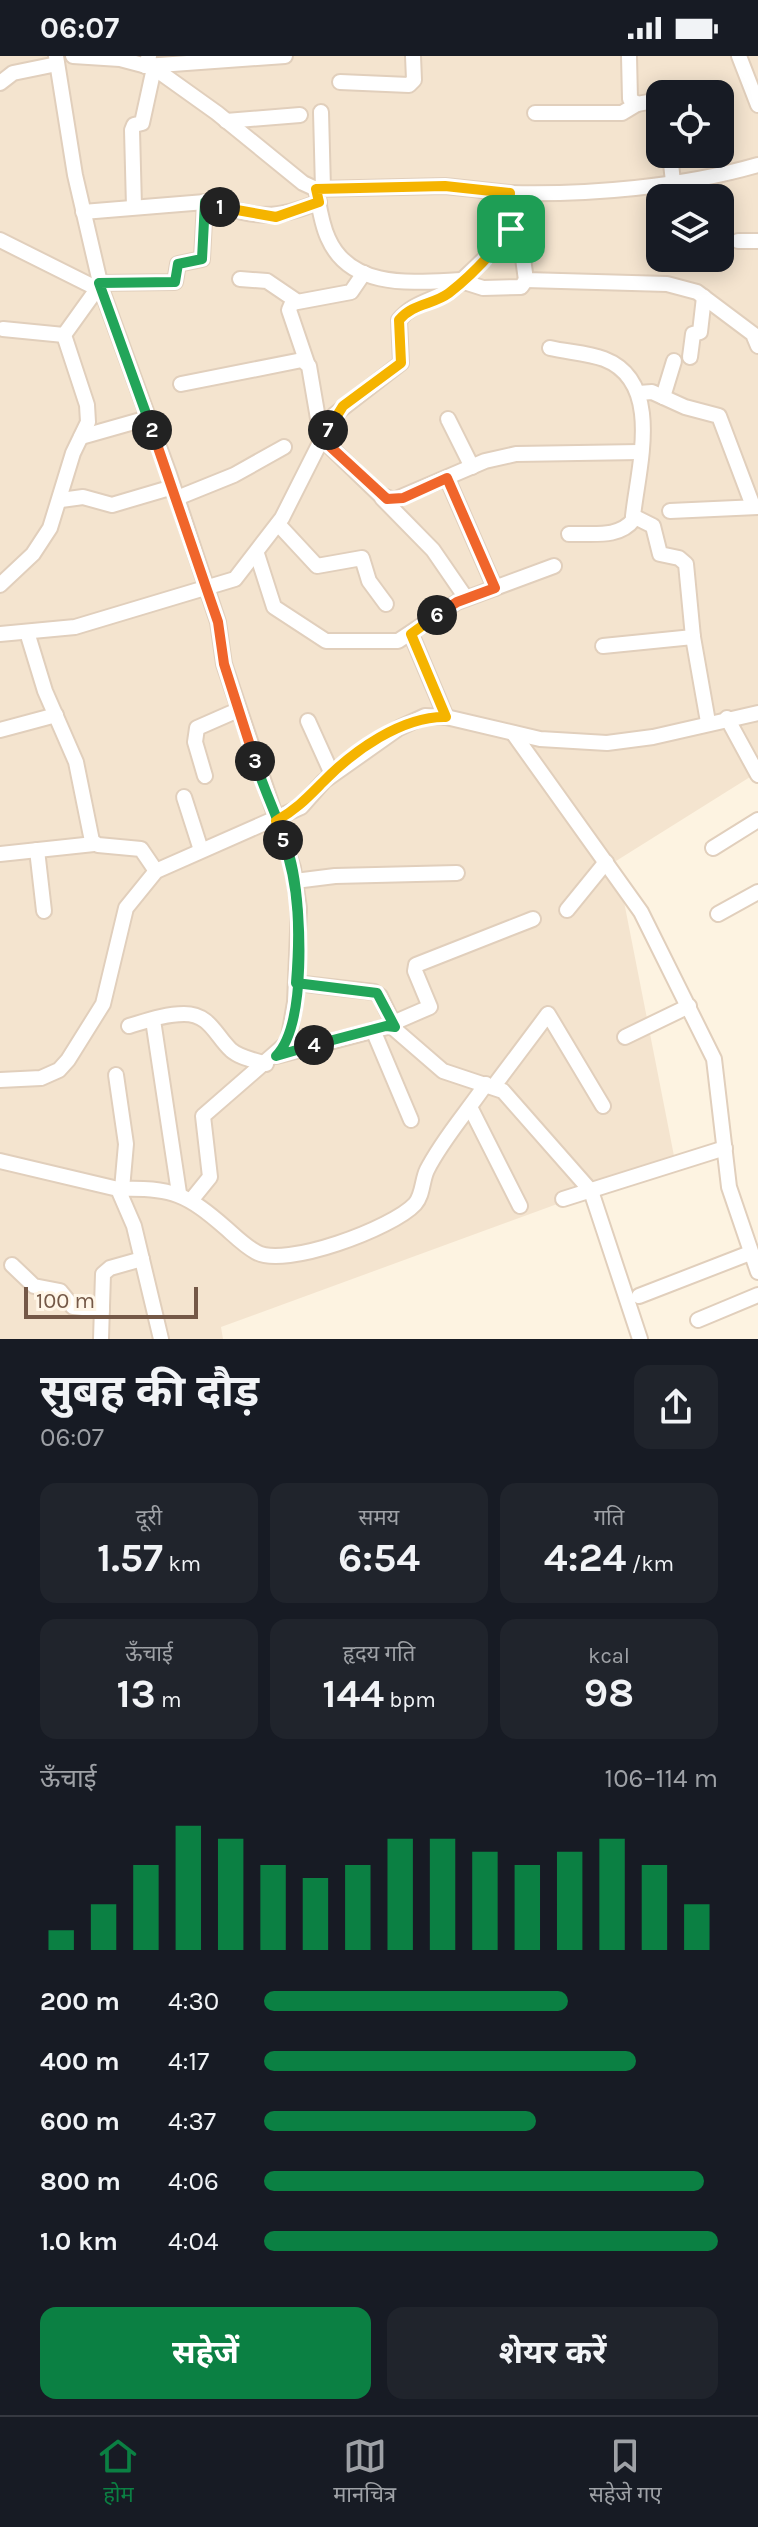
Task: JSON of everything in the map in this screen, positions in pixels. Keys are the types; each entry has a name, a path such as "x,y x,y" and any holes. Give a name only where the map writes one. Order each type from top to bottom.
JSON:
{"street":[{"path":"73,56 149,63 285,56"},
{"path":"340,82 409,85 414,80 413,56"},
{"path":"629,56 630,99 637,104"},
{"path":"739,56 758,105"},
{"path":"0,83 13,73 56,60 99,288 175,493 218,622 224,664 295,881 299,908 296,983 288,1042 271,1060 222,1096 203,1116 210,1177 186,1196"},
{"path":"149,63 319,193"},
{"path":"134,207 132,130 134,125 142,123 149,63"},
{"path":"535,113 622,113 646,102"},
{"path":"321,112 319,193 328,240 339,254 364,273 401,283 462,280 483,288 521,287 526,280 521,244 508,224 510,193"},
{"path":"226,121 300,115"},
{"path":"83,212 205,202 248,214 276,217 319,193 445,186 557,194 673,182 758,165"},
{"path":"672,168 673,182"},
{"path":"0,240 99,288 175,282 178,264 202,259 205,202"},
{"path":"0,632 75,627 235,579 278,524 343,406 401,363 399,320 420,303 447,295 511,229"},
{"path":"738,241 758,241"},
{"path":"240,279 267,281 295,300 351,292 364,273"},
{"path":"526,280 667,284 704,297 753,334 758,346"},
{"path":"0,583 33,554 50,528 73,453 88,422 87,405 66,349 64,335 99,288"},
{"path":"690,357 693,334 700,332 704,297"},
{"path":"295,300 289,310 307,363 323,441 433,550 466,598"},
{"path":"3,329 64,335"},
{"path":"550,348 604,359 624,372 639,393 640,452 634,519"},
{"path":"181,384 296,360 307,363"},
{"path":"663,397 674,361"},
{"path":"639,393 663,397 721,418 756,507 670,511"},
{"path":"81,437 148,418"},
{"path":"448,419 472,467"},
{"path":"61,500 83,497 112,505 175,493 234,475 284,447"},
{"path":"380,495 394,500 403,498 472,467 516,454 640,452"},
{"path":"447,478 495,588"},
{"path":"569,534 616,533 634,519 647,521 653,526 660,554 679,558 686,564 693,637 708,722"},
{"path":"278,524 314,565 362,558 369,581 386,604"},
{"path":"257,554 274,607 318,638 392,642 411,634 466,598 554,566"},
{"path":"27,632 76,762 94,844"},
{"path":"411,634 446,717"},
{"path":"603,646 693,637"},
{"path":"205,776 195,742 197,728 238,710"},
{"path":"0,1080 41,1078 68,1060 103,1004 126,908 156,871 276,821 301,807 332,774 399,728 425,716 446,717 540,739 607,743 758,713"},
{"path":"0,730 56,715"},
{"path":"727,718 758,775"},
{"path":"308,721 332,774"},
{"path":"513,733 655,934 717,1066 731,1199 758,1272"},
{"path":"184,797 201,850"},
{"path":"713,848 758,820"},
{"path":"0,854 94,844 141,849 156,871"},
{"path":"37,850 44,911"},
{"path":"567,910 606,862"},
{"path":"295,881 335,876 457,873"},
{"path":"718,914 758,892"},
{"path":"129,1026 187,1014 201,1017 210,1023 230,1050 271,1060 394,1025 430,1007 415,971 416,965 533,919"},
{"path":"296,983 374,992 380,996 394,1025 443,1071 503,1091 591,1191 640,1339"},
{"path":"625,1037 689,1006"},
{"path":"0,1161 120,1189 158,1188 186,1196 261,1255 293,1255 359,1236 385,1225 414,1205 427,1169 470,1107 548,1014 603,1106"},
{"path":"153,1020 186,1196"},
{"path":"373,1030 411,1120"},
{"path":"116,1075 126,1144 120,1189 126,1200 161,1339"},
{"path":"470,1107 520,1206"},
{"path":"563,1199 725,1148"},
{"path":"639,1296 750,1253"},
{"path":"101,1339 106,1270 142,1259"},
{"path":"12,1265 34,1286 60,1291 73,1307 102,1310"},
{"path":"698,1320 758,1295"}],"shaded area":[{"path":"0,56 758,56 758,772 616,861 675,1161 221,1327 223,1339 0,1339"}],"route":[{"path":"511,229 499,245 447,295 420,303 399,320 401,363 343,406 334,415 323,440 387,499 403,498 447,478 495,588 457,602 411,634 446,717 425,716 378,740 324,781 301,807 276,821 293,868 295,881 299,908 296,983 377,993 395,1027 386,1026 276,1056 288,1042 295,1002 299,908 293,868 257,769 224,664 218,622 193,556 169,474 99,283 175,282 178,264 202,259 205,202 248,214 276,217 319,202 316,189 445,186 510,193 508,224 511,229"}]}
